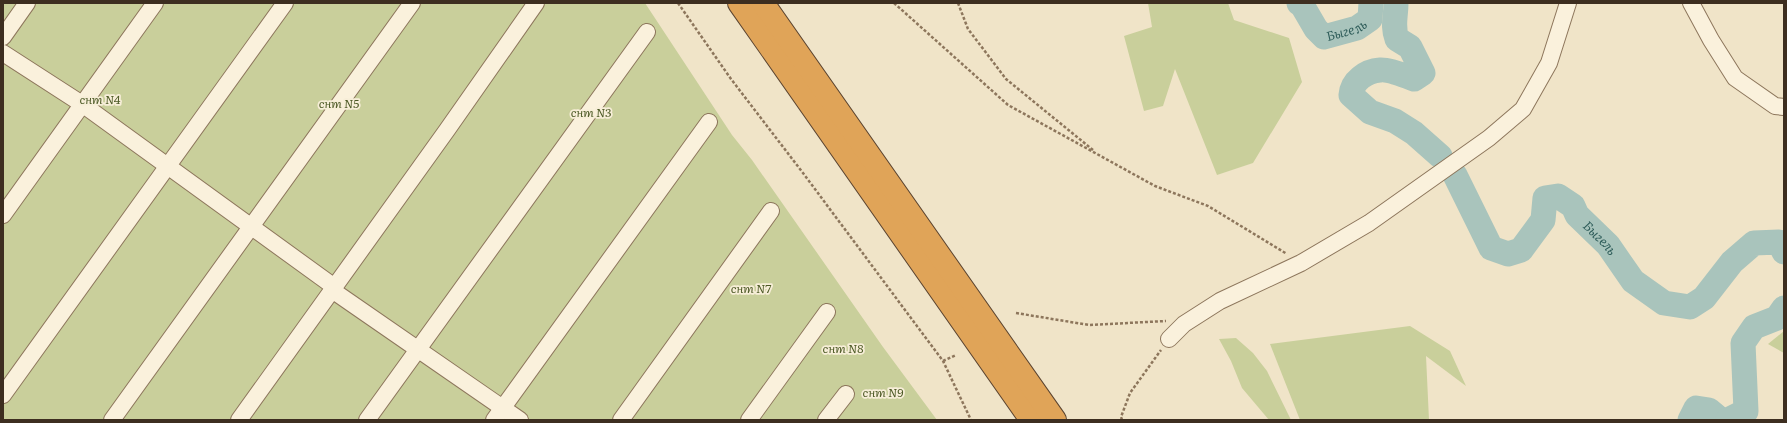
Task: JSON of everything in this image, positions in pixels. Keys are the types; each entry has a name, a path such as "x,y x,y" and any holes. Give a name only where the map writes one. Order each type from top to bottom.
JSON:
{"highway":[{"path":"739,3 1031,420"},
{"path":"763,3 1055,420"}],"street":[{"path":"3,37 27,3"},
{"path":"3,215 155,3"},
{"path":"3,395 285,3"},
{"path":"112,420 412,3"},
{"path":"239,420 526,3"},
{"path":"229,420 447,130 536,3"},
{"path":"1169,339 1184,324 1220,301 1301,263 1369,223 1489,138 1522,109 1549,63 1568,3"},
{"path":"1691,3 1711,40 1735,78 1775,106 1784,108"},
{"path":"367,420 647,32"},
{"path":"3,54 82,104 252,226 418,349 499,414 520,420"},
{"path":"499,414 709,122"},
{"path":"621,420 771,211"},
{"path":"749,420 827,312"},
{"path":"826,420 846,394"}],"path":[{"path":"678,3 730,80 803,173 943,361 971,420"},
{"path":"894,3 1008,105 1154,186 1208,206 1301,263"},
{"path":"958,3 968,29 1006,79 1098,154"},
{"path":"1016,313 1089,325 1172,321 1184,324"},
{"path":"1122,420 1121,417 1130,392 1169,339"},
{"path":"943,361 956,355"}],"green space":[{"name":"снт N5","path":"3,3 530,3 233,420 3,420"},
{"path":"542,3 645,3 732,135 752,160 883,347 937,420 244,420"},
{"path":"1148,3 1228,3 1234,20 1289,38 1302,82 1253,163 1217,175 1175,69 1163,106 1144,111 1124,36 1152,27"},
{"path":"1410,326 1450,351 1466,386 1426,356 1429,420 1300,420 1270,344"},
{"path":"1784,331 1784,353 1768,344"},
{"path":"1236,338 1253,353 1267,371 1291,420 1269,420 1242,388 1231,361 1219,339"}],"waterway":[{"name":"Быгель","path":"1299,3 1302,5 1316,29 1324,37 1357,28 1370,19 1371,3"},
{"name":"Быгель","path":"1396,3 1394,26 1397,39 1410,47 1423,73 1414,79 1388,71 1380,70 1370,72 1357,81 1351,95 1370,112 1395,121 1414,133 1440,156"},
{"name":"Быгель","path":"1455,175 1491,248 1508,254 1521,250 1543,220 1545,198 1558,196 1573,206 1577,215 1608,245 1633,281 1664,303 1690,307 1704,298 1732,262 1754,243 1779,242 1784,252"},
{"name":"Быгель","path":"1728,420 1746,411 1743,343 1754,327 1777,318 1784,308"},
{"name":"Быгель","path":"1690,420 1696,408 1709,410 1721,420"}],"park label":[{"name":"снт N4","path":"100,100"},
{"name":"снт N3","path":"591,113"},
{"name":"снт N7","path":"751,289"},
{"name":"снт N8","path":"843,349"},
{"name":"снт N9","path":"883,393"}]}
